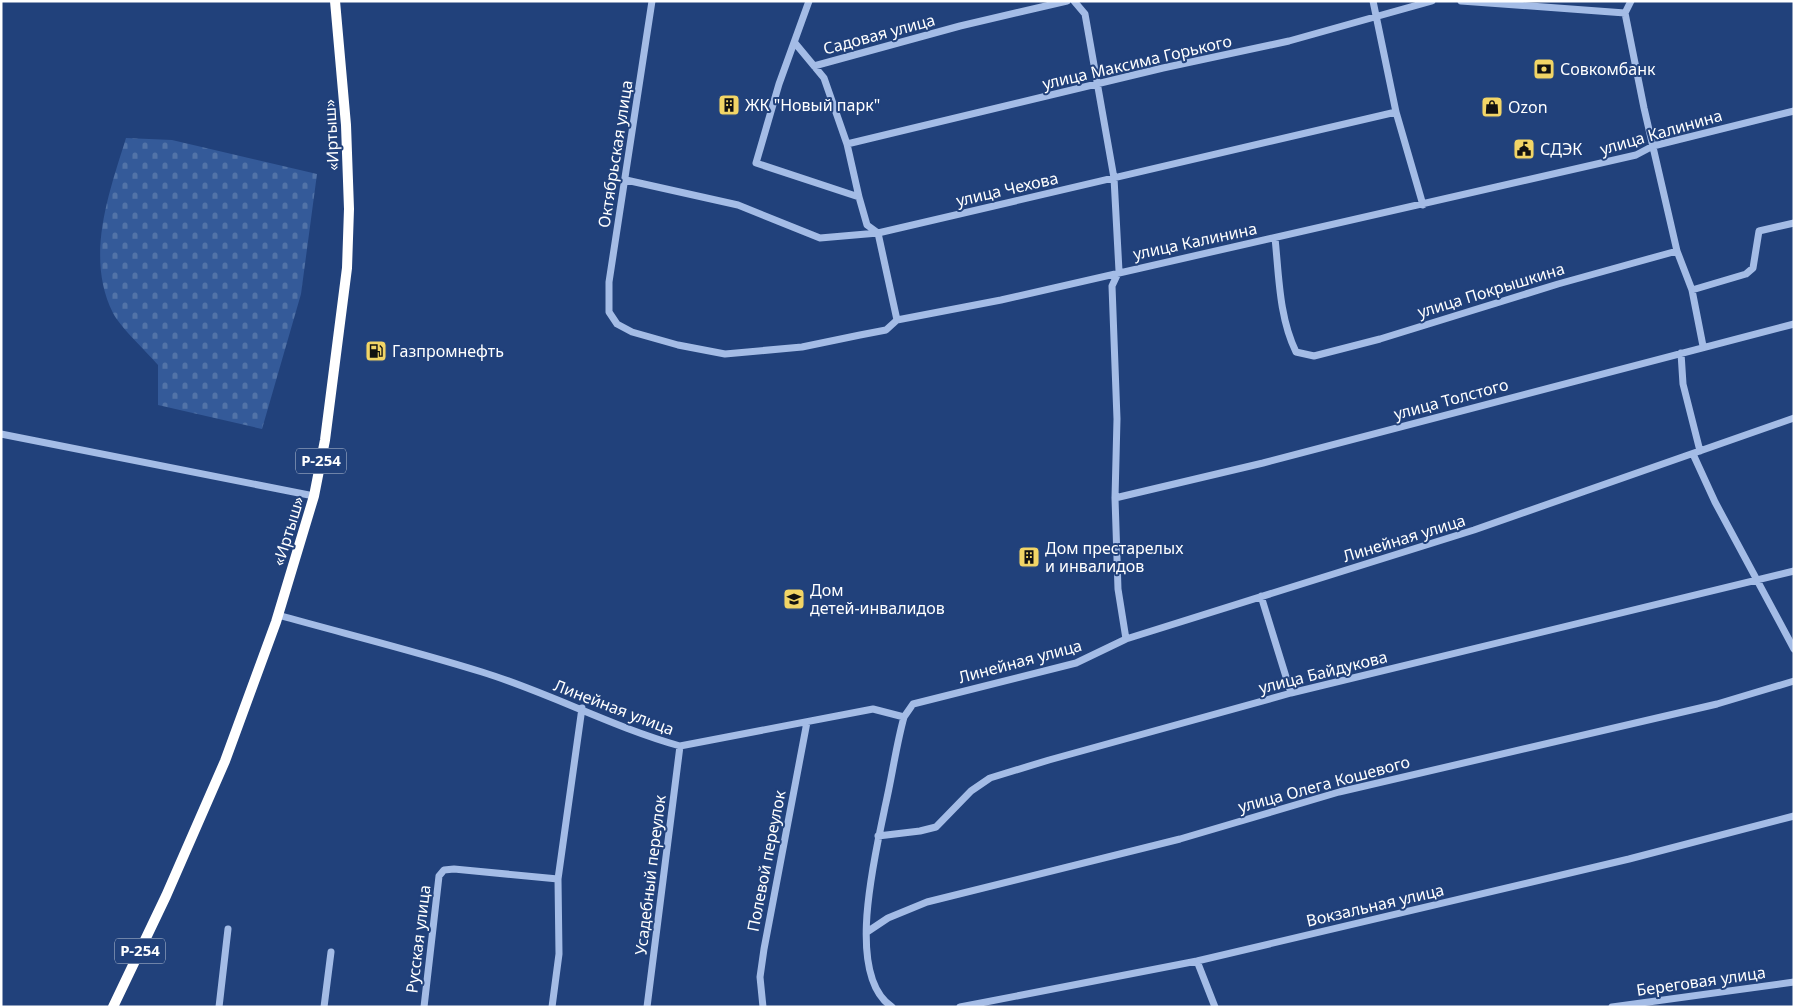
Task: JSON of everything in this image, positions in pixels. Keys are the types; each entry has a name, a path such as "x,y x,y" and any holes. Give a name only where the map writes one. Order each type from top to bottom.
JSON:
{"highway":[{"name":"«Иртыш»","path":"113,1007 166,896 225,761 278,615 314,496 325,440 346,275 350,210 346,125 335,1"}],"street":[{"name":"Октябрьская улица","path":"610,312 610,282 652,1"},
{"path":"808,1 795,43 779,84 756,163 859,197"},
{"name":"Садовая улица","path":"814,66 960,26 1067,1"},
{"path":"1074,1 1085,14 1114,178 1119,271 1112,286 1117,419 1115,498 1118,590 1126,639"},
{"path":"1373,1 1375,19 1396,112 1423,205"},
{"name":"улица Максима Горького","path":"847,144 1375,19 1432,1"},
{"path":"1461,1 1625,13"},
{"path":"1631,1 1625,13 1677,252 1692,290 1703,346"},
{"path":"795,43 824,78 847,144 867,225 878,233 897,320"},
{"name":"улица Калинина","path":"610,312 617,324 632,332 678,345 725,354 802,347 886,330 897,320 1001,300 1119,271 1423,205 1636,155 1653,146 1794,110"},
{"name":"улица Чехова","path":"626,180 738,206 820,238 878,233 1396,112"},
{"path":"1692,290 1746,274 1754,268 1759,231 1794,223"},
{"name":"улица Покрышкина","path":"1275,238 1281,299 1290,339 1296,352 1314,356 1380,339 1558,284 1677,252"},
{"name":"улица Толстого","path":"1115,498 1263,463 1703,346 1794,324"},
{"path":"1681,353 1684,384 1696,452 1715,502 1794,649"},
{"name":"Линейная улица","path":"278,615 483,672 582,708 625,728 680,746 873,710 904,717 913,704 1076,663 1126,639 1474,530 1794,418"},
{"path":"1,434 314,496"},
{"name":"улица Байдукова","path":"878,836 936,827 971,791 990,778 1291,694 1794,571"},
{"path":"1261,596 1291,694"},
{"name":"улица Олега Кошевого","path":"867,932 888,918 927,902 1180,838 1339,792 1522,747 1717,704 1794,681"},
{"path":"552,1007 559,954 558,879 582,708"},
{"path":"892,1007 883,1004 876,991 868,964 867,932 870,885 878,836 904,717"},
{"name":"Полевой переулок","path":"763,1007 760,977 764,949 807,722"},
{"name":"Усадебный переулок","path":"648,1007 680,746"},
{"name":"Вокзальная улица","path":"960,1007 1197,961 1629,860 1794,816"},
{"name":"Русская улица","path":"424,1007 439,876 444,870 454,869 558,879"},
{"path":"219,1007 228,929"},
{"path":"324,1007 331,952"},
{"path":"1197,961 1215,1007"},
{"name":"Береговая улица","path":"1612,1007 1794,982"}],"green space":[{"path":"126,138 172,140 317,174 301,294 262,429 158,405 158,365 127,332 113,313 105,292 100,248 107,203"}],"place":[{"name":"Совкомбанк","path":"1544,69"},
{"name":"ЖК \"Новый парк\"","path":"729,105"},
{"name":"Ozon","path":"1492,107"},
{"name":"СДЭК","path":"1524,149"},
{"name":"Газпромнефть","path":"376,351"},
{"name":"Дом престарелых и инвалидов","path":"1029,557"},
{"name":"Дом детей-инвалидов","path":"794,599"}]}
